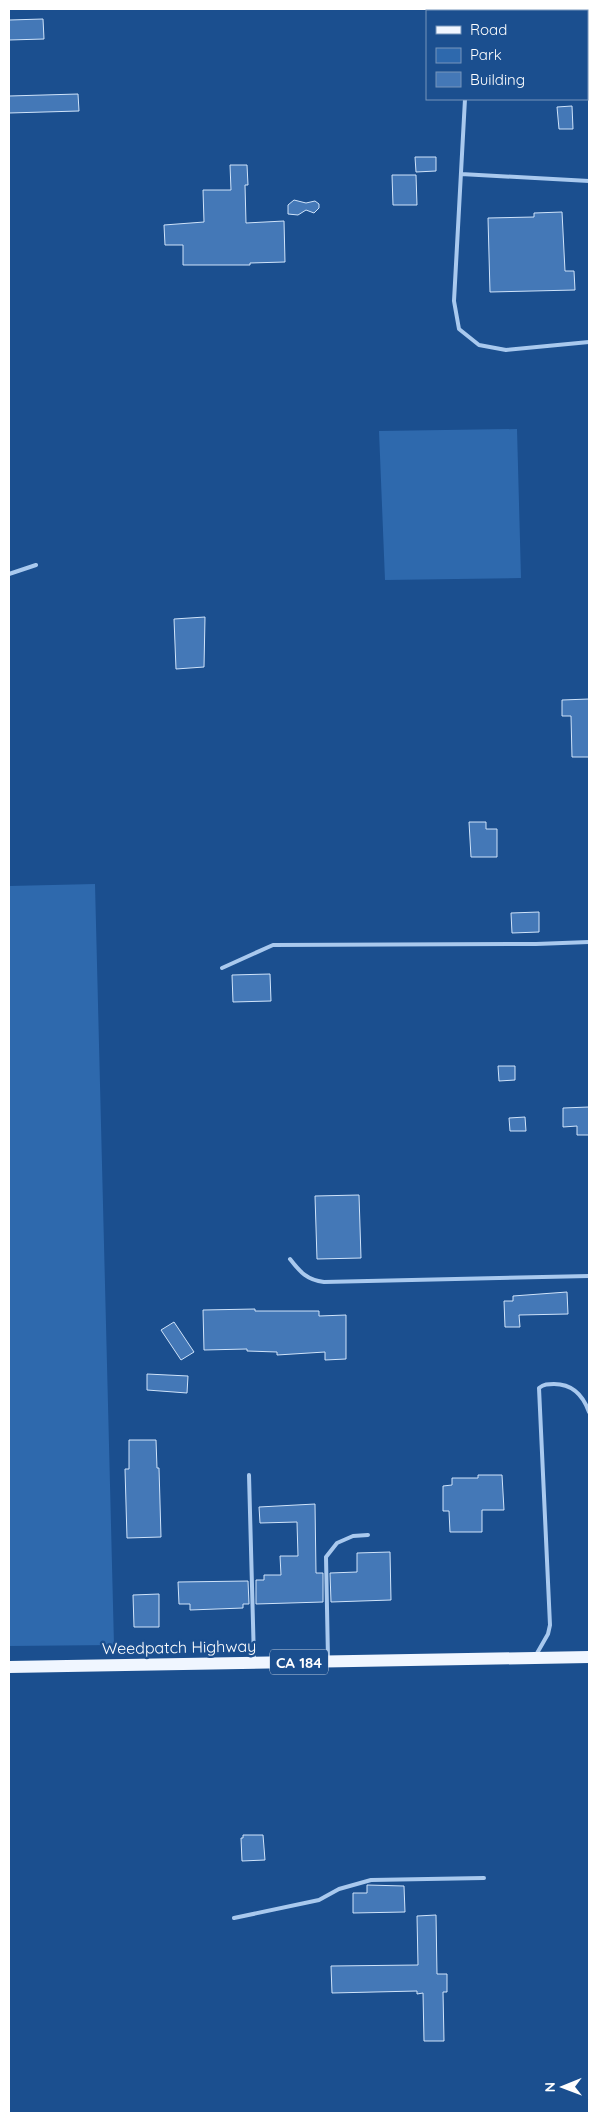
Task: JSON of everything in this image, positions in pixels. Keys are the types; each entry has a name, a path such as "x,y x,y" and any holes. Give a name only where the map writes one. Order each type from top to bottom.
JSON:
{"main road":[{"name":"Weedpatch Highway","path":"9,1666 589,1657"}],"lane":[{"path":"465,100 454,301 459,328 478,345 506,350 589,342"},
{"path":"460,174 589,181"},
{"path":"9,574 36,565"},
{"path":"222,968 272,945 589,942"},
{"path":"290,1259 309,1279 324,1282 589,1276"},
{"path":"532,1658 545,1642 550,1625 539,1388 543,1385 554,1384 563,1384 573,1388 585,1400 589,1412"},
{"path":"249,1474 254,1662"},
{"path":"328,1661 326,1557 337,1543 353,1536 368,1535"},
{"path":"234,1918 319,1900 339,1889 371,1880 484,1878"}],"green space":[{"path":"517,429 521,578 385,580 379,431"},
{"path":"95,884 114,1645 9,1646 9,886"}],"building":[{"path":"43,19 44,39 9,40 9,20"},
{"path":"78,94 79,111 9,113 9,96"},
{"path":"572,106 573,129 559,129 557,107"},
{"path":"415,157 436,157 436,171 416,172"},
{"path":"230,165 247,165 248,185 245,185 246,223 284,221 285,262 250,263 250,265 183,265 183,245 165,245 164,225 204,222 203,190 231,190"},
{"path":"392,175 416,175 417,205 393,205"},
{"path":"294,200 306,203 315,201 319,204 319,208 314,213 306,210 298,215 288,214 288,205"},
{"path":"562,212 565,271 574,271 575,290 490,292 488,218 534,217 534,213"},
{"path":"205,617 204,667 176,669 174,619"},
{"path":"589,699 589,757 572,757 571,716 562,716 562,700"},
{"path":"469,822 486,822 486,829 497,829 497,857 471,857"},
{"path":"539,912 539,932 512,933 511,913"},
{"path":"270,974 271,1001 233,1002 232,975"},
{"path":"498,1066 515,1066 515,1080 499,1081"},
{"path":"589,1107 589,1135 577,1135 577,1126 563,1127 563,1108"},
{"path":"525,1117 526,1131 510,1131 509,1118"},
{"path":"359,1195 361,1258 317,1259 315,1196"},
{"path":"567,1292 568,1314 519,1315 520,1327 505,1327 504,1301 513,1301 513,1296"},
{"path":"255,1309 255,1311 319,1311 319,1316 346,1315 346,1359 325,1360 325,1352 277,1355 277,1352 247,1351 247,1349 204,1350 203,1310"},
{"path":"174,1322 194,1352 181,1360 161,1330"},
{"path":"147,1374 188,1376 187,1393 147,1390"},
{"path":"129,1440 156,1440 157,1468 159,1468 161,1537 127,1538 125,1469 129,1469"},
{"path":"478,1475 502,1475 504,1510 482,1510 482,1532 450,1532 449,1511 443,1511 443,1486 452,1485 452,1478 478,1478"},
{"path":"315,1504 316,1573 323,1573 323,1602 256,1604 256,1580 264,1580 264,1575 281,1575 280,1556 298,1556 297,1522 260,1523 259,1507"},
{"path":"390,1552 391,1600 331,1602 330,1573 357,1572 357,1553"},
{"path":"248,1581 249,1604 243,1604 243,1608 190,1610 190,1604 179,1604 178,1582"},
{"path":"159,1594 159,1627 134,1627 133,1595"},
{"path":"243,1835 263,1835 265,1860 242,1861 241,1838 243,1838"},
{"path":"367,1885 404,1886 405,1912 353,1913 353,1893 367,1893"},
{"path":"436,1915 437,1974 447,1974 447,1992 443,1992 444,2041 424,2041 423,1993 417,1994 417,1991 332,1993 331,1966 418,1965 417,1916"}]}
